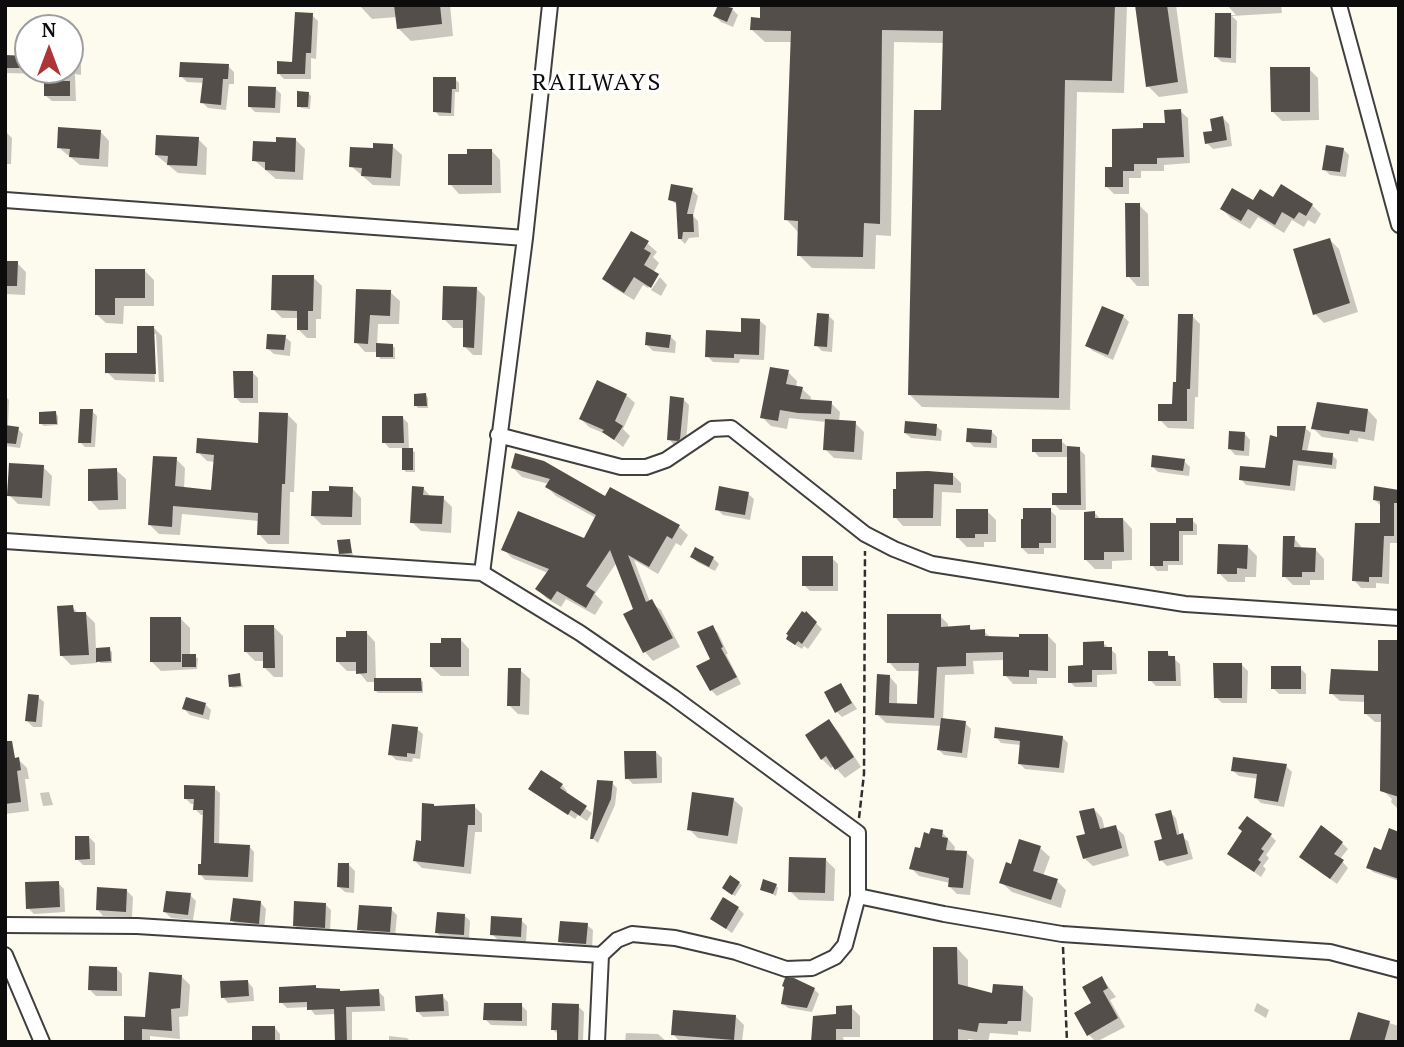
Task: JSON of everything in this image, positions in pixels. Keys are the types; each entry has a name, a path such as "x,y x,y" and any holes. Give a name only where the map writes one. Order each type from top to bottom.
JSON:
{"street":[{"path":"482,573 525,238 550,5"},
{"path":"1339,5 1399,225"},
{"path":"5,200 525,238"},
{"path":"498,435 621,467 646,467 666,460 712,429 731,428 865,534 932,564 1185,604 1399,618"},
{"path":"5,541 482,573 601,647 858,833 858,896 845,945 835,957 812,968 786,969 736,952 675,938 632,934 617,940 601,955 597,1042"},
{"path":"858,896 1062,934 1330,952 1399,970"},
{"path":"5,925 136,926 601,955"},
{"path":"5,956 42,1042"}],"path":[{"path":"858,833 864,774 865,534"},
{"path":"1062,934 1067,1042"}],"building":[{"path":"394,5 440,5 442,24 397,29"},
{"path":"718,5 733,8 727,22 713,16"},
{"path":"760,5 1115,5 1112,81 1065,80 1059,398 908,395 914,110 941,110 943,31 882,30 880,224 864,223 863,257 797,256 798,221 784,220 791,31 750,30 751,17 760,18"},
{"path":"1135,5 1167,5 1178,82 1146,87"},
{"path":"295,12 313,13 311,53 306,53 305,74 277,74 277,61 292,62"},
{"path":"1215,13 1231,13 1231,58 1214,57"},
{"path":"5,55 14,55 14,68 5,68"},
{"path":"180,62 229,64 228,79 223,79 221,105 200,103 203,78 179,77"},
{"path":"1270,67 1310,67 1310,112 1271,112"},
{"path":"433,77 456,77 456,89 452,89 451,113 433,112"},
{"path":"44,84 70,84 70,96 44,96"},
{"path":"248,86 276,87 275,108 248,107"},
{"path":"297,91 309,92 308,107 297,107"},
{"path":"1181,109 1184,157 1157,158 1157,164 1134,164 1134,171 1123,171 1123,187 1105,187 1105,167 1112,167 1112,129 1143,128 1143,123 1165,123 1164,110"},
{"path":"1223,116 1227,140 1205,144 1203,132 1212,131 1210,119"},
{"path":"58,127 101,130 99,159 69,157 70,149 57,148"},
{"path":"156,135 199,137 197,166 167,165 168,156 155,155"},
{"path":"276,137 296,138 295,172 265,170 265,162 252,161 253,141 276,142"},
{"path":"373,143 393,144 391,178 361,176 362,168 349,167 350,147 373,148"},
{"path":"1326,145 1344,148 1340,172 1322,170"},
{"path":"467,149 492,149 492,185 448,185 448,154 467,154"},
{"path":"671,184 693,188 687,214 693,214 694,232 683,232 682,239 678,239 676,202 668,200"},
{"path":"1281,184 1313,204 1306,216 1299,212 1294,219 1282,212 1275,225 1248,209 1241,221 1220,209 1232,188 1253,200 1260,189 1273,197"},
{"path":"1125,203 1140,203 1140,277 1126,277"},
{"path":"631,231 649,241 644,249 651,253 644,265 659,274 651,288 634,277 624,293 602,279"},
{"path":"1330,238 1350,303 1313,315 1293,249"},
{"path":"5,261 18,261 17,286 5,286"},
{"path":"95,269 145,269 145,298 115,298 115,315 95,315"},
{"path":"272,275 314,275 313,311 308,311 308,330 297,330 297,311 271,310"},
{"path":"443,286 477,287 474,348 463,347 463,320 442,320"},
{"path":"356,289 391,290 390,316 370,315 368,344 354,343"},
{"path":"1102,306 1124,315 1108,355 1085,346"},
{"path":"817,313 829,314 827,347 814,346"},
{"path":"1178,314 1193,314 1187,421 1158,421 1158,404 1172,404 1173,382 1176,382"},
{"path":"741,318 760,319 759,355 705,357 706,330 741,332"},
{"path":"137,326 154,326 156,374 105,373 105,353 137,353"},
{"path":"646,332 671,335 669,348 645,345"},
{"path":"267,334 286,335 284,350 266,349"},
{"path":"376,343 393,344 393,357 376,357"},
{"path":"770,367 789,370 786,384 803,387 800,399 832,401 831,414 780,410 778,421 760,418"},
{"path":"233,371 253,371 253,398 234,398"},
{"path":"597,380 627,394 615,421 623,426 614,440 602,432 604,430 579,419"},
{"path":"426,393 427,406 414,406 414,394"},
{"path":"670,396 684,398 678,441 667,440"},
{"path":"1317,402 1368,409 1365,432 1350,430 1349,434 1311,429"},
{"path":"80,409 93,409 91,443 78,443"},
{"path":"56,411 57,424 39,424 39,412"},
{"path":"259,412 288,413 280,535 257,535 258,513 173,506 172,527 148,525 153,456 177,457 175,486 211,490 214,455 196,453 197,438 258,443"},
{"path":"382,416 403,416 404,443 382,443"},
{"path":"825,419 856,421 854,452 823,450"},
{"path":"905,421 937,424 936,436 904,433"},
{"path":"5,425 19,427 16,444 5,443"},
{"path":"1277,426 1306,426 1302,450 1333,453 1332,465 1293,460 1290,486 1239,480 1240,466 1265,468 1270,435 1277,437"},
{"path":"967,428 992,430 991,443 966,442"},
{"path":"1229,431 1245,432 1244,451 1228,449"},
{"path":"1032,439 1062,439 1062,452 1032,452"},
{"path":"1067,446 1080,447 1081,505 1052,505 1052,493 1067,493"},
{"path":"402,448 413,448 413,470 402,470"},
{"path":"515,453 544,461 605,496 610,487 680,525 672,539 667,536 649,567 628,555 646,602 652,599 673,638 643,653 623,614 633,609 610,550 586,586 595,592 586,608 557,591 551,600 535,589 549,569 501,550 518,511 584,538 596,515 545,487 550,479 511,468"},
{"path":"1152,455 1185,459 1183,471 1151,467"},
{"path":"9,463 44,465 42,498 7,496"},
{"path":"117,468 118,500 88,501 88,469"},
{"path":"896,472 953,473 953,485 934,484 933,518 893,518"},
{"path":"329,486 353,487 352,517 311,516 312,491 329,491"},
{"path":"412,486 424,487 423,495 444,496 442,524 410,523"},
{"path":"719,486 749,492 745,515 715,510"},
{"path":"1374,486 1399,490 1398,503 1394,503 1394,536 1384,536 1382,577 1369,577 1369,582 1352,581 1355,523 1380,523 1380,501 1373,500"},
{"path":"1023,508 1051,508 1051,543 1039,543 1039,548 1021,548"},
{"path":"956,509 988,509 988,534 975,534 975,538 956,538"},
{"path":"1095,511 1095,518 1123,518 1124,552 1104,552 1104,560 1084,560 1084,512"},
{"path":"1176,518 1193,518 1193,531 1179,531 1179,561 1163,561 1163,566 1150,566 1150,523 1176,523"},
{"path":"1283,536 1295,536 1294,547 1316,548 1315,572 1302,572 1302,577 1282,577"},
{"path":"350,539 352,553 339,554 337,540"},
{"path":"1218,544 1248,545 1247,569 1237,568 1237,574 1217,574"},
{"path":"695,547 714,557 709,567 690,557"},
{"path":"802,556 833,556 833,586 802,586"},
{"path":"73,605 74,612 86,612 89,655 60,656 57,606"},
{"path":"802,611 806,611 817,622 802,644 798,641 795,645 786,639 786,634"},
{"path":"887,614 941,614 941,627 970,625 970,630 985,629 985,636 1048,634 1048,671 1029,670 1029,677 1003,676 1003,652 966,653 966,666 937,667 934,718 875,715 877,674 890,675 889,703 917,704 919,663 887,663"},
{"path":"150,617 181,617 181,662 150,662"},
{"path":"244,625 274,625 275,668 263,668 263,652 244,652"},
{"path":"713,625 723,647 721,648 737,677 710,691 696,666 710,659 697,632"},
{"path":"346,631 367,631 367,673 356,674 356,662 336,662 336,637 346,637"},
{"path":"441,638 461,638 461,667 430,667 430,643 441,643"},
{"path":"1378,640 1399,640 1399,797 1380,791 1381,714 1364,714 1364,695 1329,694 1331,669 1378,671"},
{"path":"1104,641 1104,647 1112,647 1112,670 1092,670 1092,682 1068,683 1068,666 1083,665 1083,642"},
{"path":"110,647 111,661 96,662 96,648"},
{"path":"1148,651 1168,651 1168,656 1175,656 1176,681 1148,681"},
{"path":"182,654 196,654 196,667 182,667"},
{"path":"1213,663 1242,663 1242,698 1214,698"},
{"path":"1271,666 1301,666 1301,689 1271,689"},
{"path":"508,668 521,668 520,706 507,706"},
{"path":"240,673 241,686 229,687 228,675"},
{"path":"374,678 421,678 422,691 374,691"},
{"path":"841,683 852,703 835,713 824,692"},
{"path":"28,694 39,695 36,722 25,721"},
{"path":"186,697 206,703 203,715 182,709"},
{"path":"941,718 966,721 962,753 937,750"},
{"path":"829,719 854,757 835,770 826,756 821,760 805,735"},
{"path":"392,724 418,727 415,754 407,753 407,757 388,755"},
{"path":"995,727 1063,736 1059,768 1018,764 1020,741 994,738"},
{"path":"5,741 12,741 15,758 19,757 21,770 17,771 21,802 5,804"},
{"path":"624,751 656,751 657,778 625,779"},
{"path":"1233,757 1287,764 1278,802 1254,798 1257,774 1231,771"},
{"path":"541,770 563,784 560,788 587,806 580,816 571,810 568,815 528,789"},
{"path":"597,780 613,781 611,799 593,839 590,839"},
{"path":"184,785 215,786 214,843 250,845 248,877 198,875 198,864 201,864 203,810 193,810 194,799 184,799"},
{"path":"692,792 734,798 728,836 687,830"},
{"path":"422,803 434,806 475,804 475,825 468,825 464,867 413,861 416,840 421,841"},
{"path":"1094,808 1100,829 1116,825 1122,848 1083,859 1076,836 1085,834 1079,811"},
{"path":"1171,810 1177,835 1183,833 1188,854 1159,861 1154,841 1162,839 1155,814"},
{"path":"1247,816 1272,834 1261,849 1264,851 1258,860 1261,862 1254,872 1227,854 1242,831 1238,828"},
{"path":"1321,825 1343,842 1334,854 1344,860 1330,879 1299,857"},
{"path":"931,828 943,830 942,837 948,838 946,850 967,851 963,888 948,887 949,878 909,869 915,847 920,848 924,832 929,834"},
{"path":"1389,828 1399,832 1399,879 1366,868 1374,847 1381,850"},
{"path":"75,836 89,836 90,859 75,860"},
{"path":"1019,839 1041,846 1033,871 1058,879 1051,900 999,883 1006,862 1011,864"},
{"path":"789,857 826,858 825,893 788,892"},
{"path":"338,863 349,863 349,888 337,887"},
{"path":"730,875 740,882 732,895 722,888"},
{"path":"763,879 777,884 773,894 760,890"},
{"path":"59,881 60,907 26,909 25,882"},
{"path":"97,887 127,889 126,912 96,910"},
{"path":"166,891 191,893 188,915 163,912"},
{"path":"723,897 739,907 726,929 710,919"},
{"path":"233,898 261,901 259,924 230,921"},
{"path":"294,901 326,903 325,928 293,926"},
{"path":"359,905 392,907 390,932 357,930"},
{"path":"437,912 465,914 464,935 435,933"},
{"path":"491,916 522,918 521,937 490,935"},
{"path":"560,921 588,923 586,944 558,942"},
{"path":"933,947 957,947 958,984 992,993 993,984 1023,986 1021,1021 1008,1021 1007,1024 979,1023 977,1032 958,1029 958,1042 933,1042"},
{"path":"89,966 117,967 117,991 88,990"},
{"path":"149,972 182,975 180,1008 171,1009 172,1031 142,1029 142,1041 124,1041 124,1016 145,1017"},
{"path":"1102,976 1108,988 1103,991 1118,1018 1087,1036 1074,1013 1091,1003 1082,987"},
{"path":"785,978 794,978 815,988 807,1008 781,1004"},
{"path":"248,980 249,996 221,998 220,981"},
{"path":"316,985 316,988 340,991 379,989 380,1006 346,1007 347,1042 335,1042 334,1009 307,1010 307,1002 279,1003 279,987"},
{"path":"443,994 444,1011 416,1012 415,996"},
{"path":"484,1003 522,1003 522,1021 483,1020"},
{"path":"552,1003 579,1004 578,1042 557,1042 557,1030 551,1030"},
{"path":"852,1005 852,1029 836,1029 836,1042 811,1042 813,1016 836,1014 836,1006"},
{"path":"673,1010 736,1015 734,1040 671,1035"},
{"path":"1358,1012 1390,1021 1384,1042 1349,1042"},
{"path":"252,1026 275,1026 275,1042 252,1042"}],"district":[{"name":"RAILWAYS","path":"597,83"}]}
